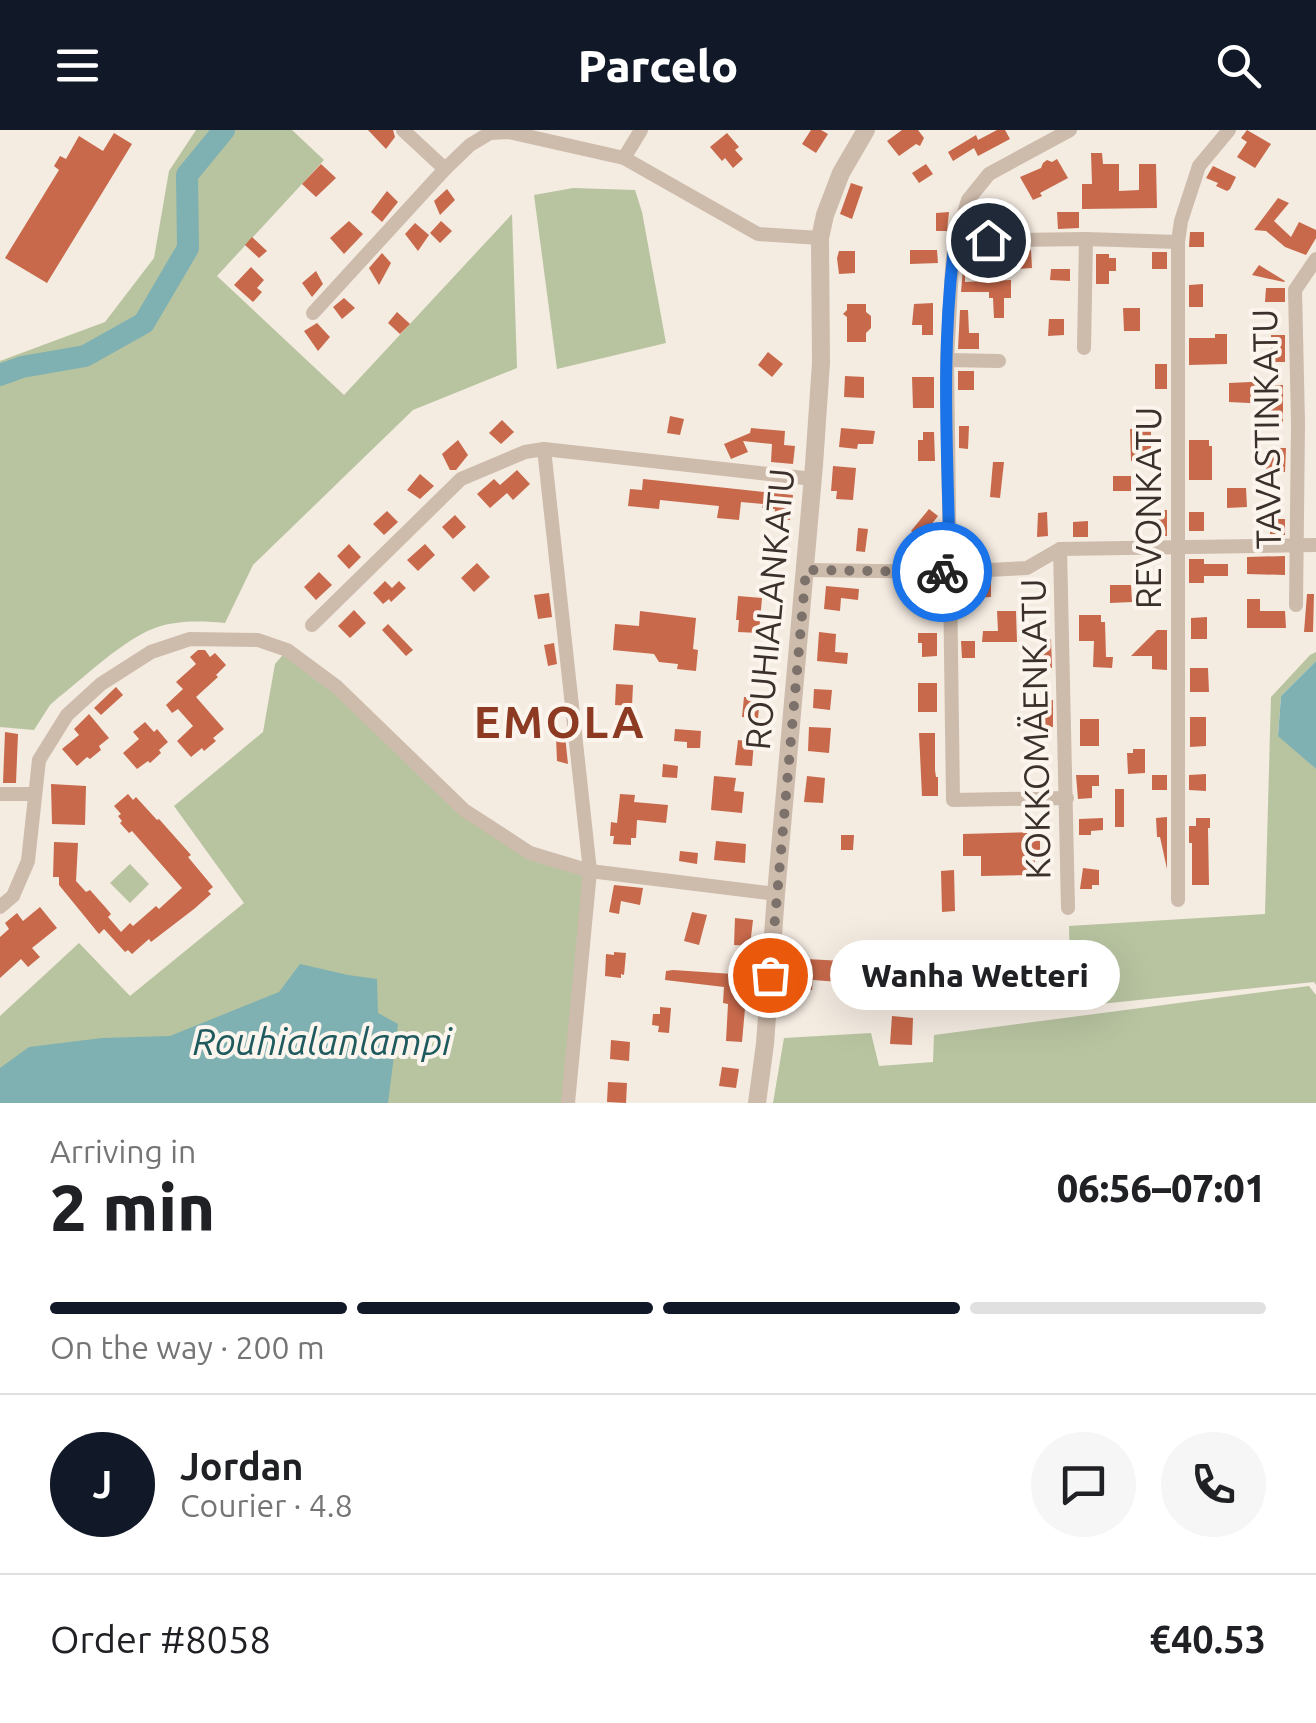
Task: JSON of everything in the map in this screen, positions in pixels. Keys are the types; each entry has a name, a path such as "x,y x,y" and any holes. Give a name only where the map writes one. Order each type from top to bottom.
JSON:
{"street":[{"path":"403,130 445,169"},
{"path":"624,158 641,130"},
{"name":"ROUHIALANKATU","path":"757,1103 813,478 821,363 820,238 841,173 866,130"},
{"path":"1068,798 953,800 947,360 955,241 968,200 989,174 1070,130"},
{"name":"REVONKATU","path":"1178,900 1178,242 1199,166 1229,130"},
{"path":"313,313 445,169 470,145 490,134 509,132 624,158 758,234 820,238"},
{"path":"955,241 1086,238 1178,242"},
{"path":"1084,348 1086,238"},
{"name":"TAVASTINKATU","path":"1296,605 1298,423 1294,290 1316,259"},
{"path":"947,360 1000,360"},
{"path":"1298,423 1316,420"},
{"path":"544,450 590,871 568,1103"},
{"path":"312,625 461,478 525,452 544,450 813,478"},
{"path":"806,570 950,572 1026,568 1060,549 1316,546"},
{"name":"KOKKOMÄENKATU","path":"1060,549 1068,908"},
{"path":"0,907 13,896 28,861 39,760 67,715 102,684 151,652 190,638 258,640 286,650 337,687 464,810 530,854 590,871 776,894"},
{"path":"0,794 34,794"}],"green space":[{"path":"196,130 292,130 324,160 217,276 344,395 512,214 517,368 413,410 253,565 225,623 181,622 143,633 50,705 34,730 0,727 0,361 105,322 154,258 169,171"},
{"path":"573,188 635,190 666,343 557,369 534,195"},
{"path":"287,650 464,810 530,853 590,871 568,1103 0,1103 0,1016 79,943 130,996 244,903 174,806 263,732 275,664"},
{"path":"1316,652 1316,661 1281,696 1278,735 1316,769 1316,985 1314,982 1071,1007 1069,926 1265,914 1271,697"},
{"path":"130,864 149,884 130,903 110,883"},
{"path":"1309,986 1316,995 1316,1103 773,1103 784,1038 871,1033 879,1066 933,1062 934,1035"}],"water":[{"path":"1316,661 1316,769 1278,736 1281,696"},
{"name":"Rouhialanlampi","path":"300,964 377,979 378,1013 398,1024 388,1103 0,1103 0,1068 29,1047 102,1038 170,1036 279,992"}],"building":[{"path":"368,130 393,130 395,137 386,149"},
{"path":"811,130 828,134 816,153 802,144"},
{"path":"902,130 918,130 924,138 920,146 916,144 899,156 887,141"},
{"path":"1005,130 1010,139 978,156 974,148 953,161 948,152 976,135 978,140"},
{"path":"1247,130 1271,144 1255,168 1237,157 1247,142 1241,138"},
{"path":"114,133 132,144 47,283 5,258 59,170 54,166 60,156 66,159 79,136 103,151"},
{"path":"727,133 743,159 733,168 710,147"},
{"path":"1091,153 1102,153 1103,164 1119,164 1119,191 1139,190 1139,164 1156,164 1157,208 1082,209 1082,184 1092,184"},
{"path":"1057,159 1068,178 1033,200 1020,177 1041,168 1047,160"},
{"path":"321,164 336,178 316,197 302,184"},
{"path":"926,164 933,174 919,183 912,173"},
{"path":"1213,166 1236,177 1227,191 1206,178"},
{"path":"851,183 863,187 852,219 840,214"},
{"path":"447,189 455,200 440,215 434,201"},
{"path":"387,191 398,202 382,222 371,212"},
{"path":"1278,198 1289,203 1274,221 1291,237 1299,222 1316,230 1306,255 1285,247 1266,231 1254,230"},
{"path":"949,212 947,231 936,231 936,213"},
{"path":"1057,212 1079,212 1079,228 1058,229"},
{"path":"349,221 363,234 344,254 330,238"},
{"path":"441,221 452,231 440,243 430,233"},
{"path":"415,223 429,235 418,251 405,234"},
{"path":"1190,232 1204,232 1204,247 1189,247"},
{"path":"252,237 267,251 259,258 245,245"},
{"path":"910,250 937,250 938,263 910,264"},
{"path":"1031,250 1032,268 1017,269 1017,251"},
{"path":"839,251 855,251 855,273 839,274"},
{"path":"1152,252 1167,252 1167,269 1152,269"},
{"path":"382,253 391,263 379,285 369,268"},
{"path":"1096,254 1116,258 1116,271 1109,271 1109,284 1096,284"},
{"path":"1259,265 1285,281 1252,275"},
{"path":"251,267 264,280 257,288 262,292 253,302 234,285"},
{"path":"963,269 965,282 1011,280 1011,298 1004,298 1004,318 994,318 989,292 961,292"},
{"path":"1051,269 1070,269 1070,281 1050,280"},
{"path":"316,271 323,284 312,297 302,283"},
{"path":"1203,284 1203,307 1189,307 1189,285"},
{"path":"1266,288 1285,288 1285,302 1265,302"},
{"path":"344,298 355,308 342,319 333,307"},
{"path":"933,303 933,335 922,335 922,325 912,325 914,304"},
{"path":"847,304 866,304 871,328 866,333 866,342 847,342 847,317 843,314"},
{"path":"1123,308 1140,308 1140,331 1124,331"},
{"path":"960,310 968,310 969,333 979,333 979,349 958,349"},
{"path":"397,312 410,324 400,334 388,323"},
{"path":"1049,319 1064,319 1064,335 1048,336"},
{"path":"317,323 330,337 318,351 304,331"},
{"path":"1215,334 1227,334 1227,364 1189,365 1189,338 1215,338"},
{"path":"1271,335 1285,335 1285,362 1271,362"},
{"path":"768,352 783,364 772,377 758,365"},
{"path":"1155,364 1167,364 1167,389 1155,389"},
{"path":"958,371 974,371 974,390 958,390"},
{"path":"845,376 864,377 864,398 844,397"},
{"path":"912,377 934,377 934,408 913,408"},
{"path":"1272,381 1272,385 1283,385 1283,423 1268,423 1269,404 1229,402 1229,383"},
{"path":"670,416 684,419 680,435 667,433"},
{"path":"502,420 514,432 501,444 489,433"},
{"path":"959,426 969,426 968,449 959,448"},
{"path":"751,428 785,431 784,445 795,446 793,464 771,462 772,444 743,441 748,452 731,459 724,444 750,433"},
{"path":"841,428 875,431 873,444 858,444 857,449 839,447"},
{"path":"1151,428 1151,461 1131,461 1130,429"},
{"path":"923,432 934,432 935,461 918,461 918,440 923,440"},
{"path":"458,440 468,455 456,470 450,470 442,454"},
{"path":"1189,440 1209,440 1212,480 1189,480"},
{"path":"1266,448 1286,448 1285,472 1275,472 1275,481 1262,481"},
{"path":"993,462 1004,462 1000,498 990,497"},
{"path":"833,466 856,468 853,500 836,499 837,491 831,491"},
{"path":"517,470 530,484 513,500 507,493 490,508 477,494 494,479 500,485"},
{"path":"420,474 434,486 420,499 407,490"},
{"path":"1113,476 1131,476 1131,491 1113,491"},
{"path":"643,479 793,495 790,520 774,519 775,509 762,508 763,504 741,502 739,520 717,518 719,506 660,500 659,509 628,506 630,489 642,490"},
{"path":"1227,488 1246,488 1247,507 1227,508"},
{"path":"929,509 938,516 920,539 911,531"},
{"path":"1159,510 1167,510 1167,536 1155,536"},
{"path":"387,511 398,522 384,535 373,524"},
{"path":"1047,512 1048,536 1037,537 1038,513"},
{"path":"1189,512 1204,512 1204,531 1189,531"},
{"path":"455,515 466,527 453,539 442,527"},
{"path":"1270,519 1285,519 1285,535 1270,535"},
{"path":"1088,521 1088,537 1073,537 1073,522"},
{"path":"858,528 868,529 865,552 856,551"},
{"path":"349,544 361,557 349,569 337,556"},
{"path":"425,544 435,555 418,571 407,560"},
{"path":"1285,556 1285,575 1247,574 1247,557"},
{"path":"1189,559 1204,559 1204,564 1228,564 1228,576 1204,576 1204,583 1189,583"},
{"path":"477,563 490,577 474,592 461,578"},
{"path":"319,572 332,585 316,600 304,587"},
{"path":"991,580 991,597 974,598 974,609 961,609 961,582"},
{"path":"385,581 392,588 399,581 406,588 383,604 373,593"},
{"path":"1110,585 1131,585 1132,602 1110,603"},
{"path":"826,586 859,589 858,600 841,598 840,611 824,609"},
{"path":"549,593 552,617 538,619 534,595"},
{"path":"1307,594 1314,594 1313,632 1304,632"},
{"path":"738,596 762,598 759,633 738,632"},
{"path":"1247,599 1260,599 1260,611 1285,611 1286,628 1247,628"},
{"path":"354,610 366,623 350,638 338,626"},
{"path":"640,611 696,618 696,671 659,662 654,654 613,650 615,624 639,626"},
{"path":"997,611 1016,611 1017,642 982,642 983,631 998,631"},
{"path":"1079,615 1101,615 1101,622 1105,622 1106,657 1113,657 1112,668 1093,667 1094,641 1079,641"},
{"path":"1207,617 1207,639 1191,639 1191,618"},
{"path":"388,624 413,650 406,656 382,630"},
{"path":"1157,630 1167,630 1167,670 1152,669 1152,656 1131,656"},
{"path":"819,632 836,634 835,652 848,653 847,664 817,661"},
{"path":"918,633 937,633 937,656 922,657"},
{"path":"1042,639 1051,639 1052,668 1036,668"},
{"path":"961,641 975,641 975,658 962,658"},
{"path":"554,643 557,664 548,666 544,645"},
{"path":"205,650 210,657 215,653 226,665 196,697 224,729 213,738 216,741 191,757 177,741 193,726 178,709 172,713 166,705 183,689 176,682 196,664 190,657"},
{"path":"1190,668 1208,668 1209,692 1190,692"},
{"path":"918,683 937,683 937,712 918,712"},
{"path":"616,684 633,685 632,706 615,705"},
{"path":"116,687 123,695 101,715 94,708"},
{"path":"814,689 832,690 830,710 813,708"},
{"path":"744,697 760,698 758,718 742,717"},
{"path":"1053,700 1053,727 1040,727 1040,701"},
{"path":"89,714 109,738 99,746 101,750 77,766 62,749 79,735 74,729"},
{"path":"1190,717 1206,717 1206,746 1190,747"},
{"path":"1080,719 1099,719 1099,746 1080,746"},
{"path":"145,722 168,742 150,763 137,769 123,753 139,739 133,732"},
{"path":"809,727 831,728 829,753 808,751"},
{"path":"675,729 701,731 700,748 687,748 687,742 674,741"},
{"path":"5,732 18,734 16,783 3,783"},
{"path":"919,733 935,733 938,796 922,796"},
{"path":"565,736 568,764 557,761 556,737"},
{"path":"738,740 754,742 752,766 735,765"},
{"path":"1133,749 1145,749 1145,773 1128,774 1127,753 1133,753"},
{"path":"663,764 678,766 677,778 662,777"},
{"path":"1206,774 1206,791 1189,790 1189,775"},
{"path":"1076,775 1099,775 1099,786 1092,786 1092,798 1078,799"},
{"path":"1152,775 1167,775 1167,790 1152,790"},
{"path":"714,776 736,778 734,791 744,792 742,813 711,810"},
{"path":"807,776 825,778 823,803 804,802"},
{"path":"51,784 86,786 85,825 52,824"},
{"path":"1115,789 1124,789 1124,827 1115,827"},
{"path":"128,794 159,819 213,887 208,891 211,894 194,909 132,954 125,952 104,929 99,934 59,885 59,877 53,877 54,842 78,843 76,881 106,908 111,914 108,917 121,932 156,906 159,909 182,888 132,831 129,833 120,823 121,814 114,806"},
{"path":"620,794 635,795 634,802 668,805 666,823 637,820 636,838 631,838 631,845 613,844 611,822 617,823"},
{"path":"1167,817 1167,869 1157,837 1156,818"},
{"path":"1103,818 1103,830 1079,835 1079,819"},
{"path":"1196,818 1210,818 1209,885 1192,885 1189,826 1196,826"},
{"path":"1040,832 1035,875 981,876 981,856 963,856 963,834"},
{"path":"841,835 854,835 853,850 841,850"},
{"path":"716,841 746,844 745,863 714,860"},
{"path":"680,851 698,853 697,864 679,861"},
{"path":"1083,868 1099,870 1099,885 1080,889"},
{"path":"954,870 955,911 942,912 941,871"},
{"path":"614,885 643,888 640,905 621,901 619,914 609,912"},
{"path":"40,907 57,928 32,948 40,957 28,967 21,959 0,978 0,937 9,929 5,923 17,913 23,921"},
{"path":"692,912 707,915 699,945 684,941"},
{"path":"735,918 753,920 750,946 734,945"},
{"path":"626,953 621,978 605,976 606,954"},
{"path":"788,958 880,963 879,985 813,980 812,990 786,988"},
{"path":"666,971 748,975 742,1042 726,1041 728,1004 723,1003 724,987 665,980"},
{"path":"660,1007 671,1008 669,1033 658,1032 659,1026 652,1025 653,1014 660,1014"},
{"path":"892,1016 913,1018 912,1045 890,1044"},
{"path":"611,1040 630,1042 629,1061 610,1059"},
{"path":"722,1067 739,1069 736,1088 719,1086"},
{"path":"608,1082 627,1083 626,1103 607,1102"}],"waterway":[{"path":"0,375 22,367 85,356 144,323 188,248 187,175 224,130"}],"way so far":[{"path":"770,975 806,570 942,572"}],"place":[{"name":"Wanha Wetteri","path":"770,975"}],"district":[{"name":"EMOLA","path":"560,721"}],"route":[{"path":"942,572 950,572 947,360 955,241 988,240"}]}
